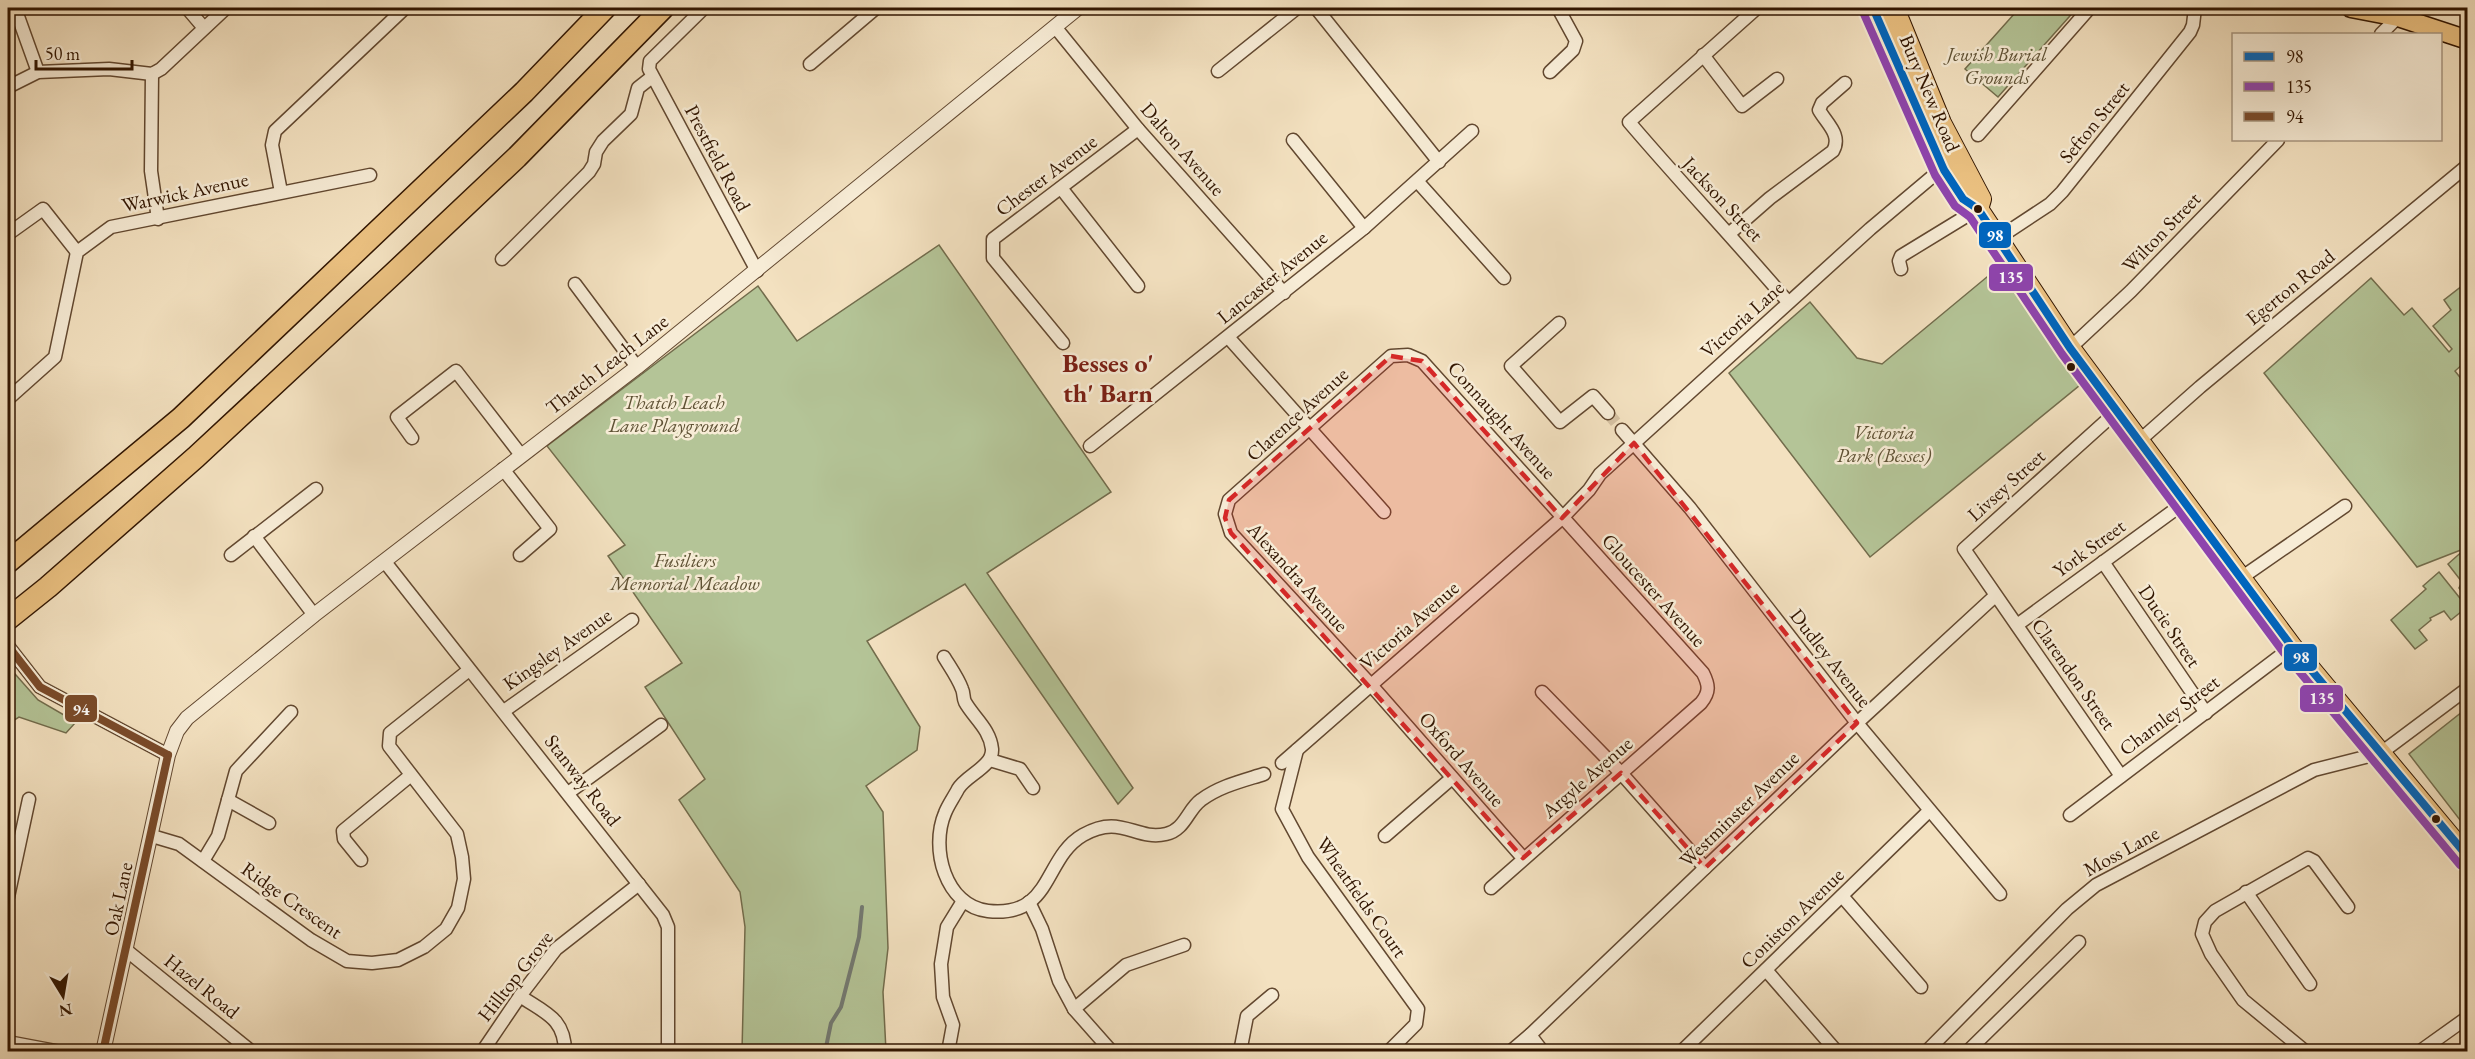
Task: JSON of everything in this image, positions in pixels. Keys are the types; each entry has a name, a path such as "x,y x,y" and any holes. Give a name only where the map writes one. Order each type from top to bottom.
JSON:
{"highway":[{"path":"8,562 181,418 524,92 605,8"},
{"path":"8,619 48,587 196,457 394,273 517,157 663,8"},
{"name":"Bury New Road","path":"1873,8 1952,166"},
{"name":"Bury New Road","path":"1894,8 1962,199 1978,209 2070,348 2292,647 2468,858"}],"main road":[{"path":"2351,8 2398,17 2468,40"}],"street":[{"path":"15,8 38,72"},
{"path":"187,8 204,28"},
{"path":"8,87 38,72 109,69 152,74 161,69 226,8"},
{"path":"281,192 272,145 275,131 405,8"},
{"name":"Prestfield Road","path":"704,8 650,61 652,77 757,271"},
{"path":"810,63 876,8"},
{"name":"Thatch Leach Lane","path":"168,755 177,731 187,718 314,615 637,367 1078,8"},
{"path":"1218,72 1297,8"},
{"path":"1316,8 1439,162"},
{"path":"1550,72 1574,50 1576,42 1558,8"},
{"path":"1757,8 1703,55 1742,106 1777,79"},
{"path":"1978,135 1984,118 2087,11 2087,8"},
{"name":"Sefton Street","path":"1997,239 2050,204 2062,192 2190,32 2195,8"},
{"path":"2382,33 2398,17"},
{"name":"Dalton Avenue","path":"1056,28 1138,129 1284,293"},
{"name":"Jackson Street","path":"1703,55 1629,122 1682,184 1730,233 1788,302"},
{"path":"152,74 151,171 158,219"},
{"path":"502,259 590,172 596,152 603,141 632,114 638,88 652,77"},
{"path":"1730,233 1770,198 1833,151 1838,143 1837,136 1819,110 1822,103 1845,83"},
{"name":"Chester Avenue","path":"1063,343 993,258 993,239 1138,129"},
{"name":"Lancaster Avenue","path":"1090,446 1365,228 1472,132"},
{"path":"1293,140 1365,228"},
{"name":"Wilton Street","path":"2070,348 2131,291 2277,141"},
{"name":"Egerton Road","path":"2139,441 2200,387 2468,165"},
{"name":"Victoria Lane","path":"1562,518 1589,490 1600,474 1788,302 1870,229 1934,176 1952,166"},
{"name":"Warwick Avenue","path":"77,252 111,227 370,175"},
{"path":"1418,182 1504,278"},
{"path":"1061,188 1138,286"},
{"path":"8,234 43,209 77,252 55,357 8,399"},
{"path":"1901,269 1899,261 1901,256 1978,209"},
{"path":"575,284 637,367"},
{"path":"1559,323 1511,366 1560,422 1593,396 1608,413"},
{"path":"1228,337 1384,512"},
{"name":"Clarence Avenue","path":"1225,518 1229,500 1391,356 1408,355"},
{"name":"Connaught Avenue","path":"1408,355 1422,361 1562,518"},
{"path":"412,438 397,417 456,371 521,455"},
{"name":"Livsey Street","path":"1995,596 1964,549 2116,412"},
{"name":"Dudley Avenue","path":"1623,430 1690,508 1857,723 2000,894"},
{"path":"503,470 550,529 520,555"},
{"path":"231,555 316,489"},
{"name":"York Street","path":"2017,625 2184,503"},
{"path":"2241,578 2345,506"},
{"name":"Alexandra Avenue","path":"1225,518 1231,533 1371,685"},
{"name":"Victoria Avenue","path":"1282,763 1562,518"},
{"name":"Gloucester Avenue","path":"1562,518 1703,673 1708,684 1708,693"},
{"path":"254,536 314,615"},
{"name":"Stanway Road","path":"385,562 663,915 668,927 668,1052"},
{"name":"Ducie Street","path":"2103,562 2206,713"},
{"name":"Westminster Avenue","path":"1510,1052 1857,723 1995,596"},
{"name":"Clarendon Street","path":"1995,596 2121,776"},
{"name":"Kingsley Avenue","path":"504,711 632,620"},
{"path":"8,646 40,687 168,755"},
{"name":"Charnley Street","path":"2070,815 2292,647"},
{"path":"944,657 962,688 964,701 984,727 992,749 990,760 961,785 944,814 940,838 943,866 950,888 963,901 984,911 1007,912 1029,903 1043,889 1068,847 1083,835 1099,828 1120,825 1150,835 1168,834 1183,824 1199,801 1218,789 1264,774"},
{"name":"Ridge Crescent","path":"152,836 179,844 311,940 347,961 372,963 398,960 424,947 446,930 458,908 464,879 462,857 457,834 389,746 390,733 469,670"},
{"name":"Oxford Avenue","path":"1371,685 1523,858"},
{"path":"2381,753 2468,688"},
{"path":"1542,692 1621,773 1705,868"},
{"name":"Argyle Avenue","path":"1491,888 1701,703 1708,693"},
{"path":"203,861 218,836 236,771 291,712"},
{"path":"568,793 661,725"},
{"name":"Wheatfields Court","path":"1297,750 1282,809 1308,857 1418,1009 1416,1024 1388,1052"},
{"name":"Moss Lane","path":"1926,1052 2067,909 2111,876 2314,770 2381,753"},
{"name":"Oak Lane","path":"103,1052 168,755"},
{"path":"990,760 1020,769 1032,788"},
{"path":"362,860 344,839 343,831 346,826 411,775"},
{"path":"1385,836 1452,778"},
{"path":"8,897 29,799"},
{"path":"228,800 269,823"},
{"name":"Coniston Avenue","path":"1682,1051 1929,811"},
{"path":"2306,1052 2243,1000 2205,945 2203,928 2209,917 2246,892 2306,858 2314,861 2348,907"},
{"name":"Hilltop Grove","path":"482,1052 520,996 556,949 639,884"},
{"path":"2246,892 2309,976"},
{"path":"1842,896 1921,987"},
{"path":"948,1052 953,1025 944,997 941,964 948,927 963,901"},
{"path":"1029,903 1042,929 1059,981 1074,1009 1112,1052"},
{"path":"1967,1052 2079,942"},
{"path":"1074,1009 1126,965 1184,945"},
{"name":"Hazel Road","path":"126,950 252,1052"},
{"path":"1766,970 1837,1052"},
{"path":"1240,1052 1247,1016 1256,1000 1272,995"},
{"path":"520,996 559,1024 565,1037 565,1052"},
{"path":"2419,1052 2468,1017"},
{"path":"1530,1035 1543,1052"},
{"path":"8,1042 61,1052"}],"highlighted area":[{"path":"1391,356 1422,361 1562,518 1634,443 1857,723 1705,868 1621,773 1523,858 1231,533 1225,518 1229,500"}],"green space":[{"name":"Jewish Burial Grounds","path":"2015,8 2077,8 1998,97 1965,69 2015,13"},
{"path":"939,245 1111,492 987,573 1133,788 1118,804 965,584 867,641 920,727 917,750 866,786 883,812 888,948 883,992 886,1051 742,1051 745,927 740,892 679,800 705,779 645,687 682,663 608,556 625,545 547,446 758,286 797,341"},
{"name":"Victoria Park (Besses)","path":"1999,267 2080,385 1870,557 1729,373 1810,302 1857,358 1882,364"},
{"path":"2371,278 2404,315 2412,308 2449,352 2452,349 2433,326 2451,310 2444,300 2467,282 2467,367 2464,363 2455,371 2467,386 2467,599 2459,588 2462,582 2448,564 2466,548 2417,567 2264,373"},
{"path":"2439,572 2467,607 2451,620 2444,611 2430,618 2431,620 2419,630 2427,640 2415,649 2391,620 2426,589 2423,586"},
{"path":"8,666 38,700 76,722 66,733 19,717 8,724"},
{"path":"2467,708 2467,814 2460,820 2409,754"}],"waterway":[{"path":"825,1052 831,1023 841,1007 859,937 862,907"}],"tunnel":[{"path":"1608,413 1622,430"}],"transit line":[{"name":"98","path":"1873,8 1944,170 1963,199 1978,209 2070,348 2292,647 2468,857"},
{"name":"135","path":"1863,12 1935,175 1955,206 1970,217 2062,354 2284,653 2460,865"},
{"name":"94","path":"8,646 40,687 168,755"},
{"name":"94","path":"103,1052 168,755"}],"district":[{"name":"Besses o' th' Barn","path":"1108,378"}],"park label":[{"name":"Thatch Leach Lane Playground","path":"674,414"},
{"name":"Fusiliers Memorial Meadow","path":"685,572"}]}
